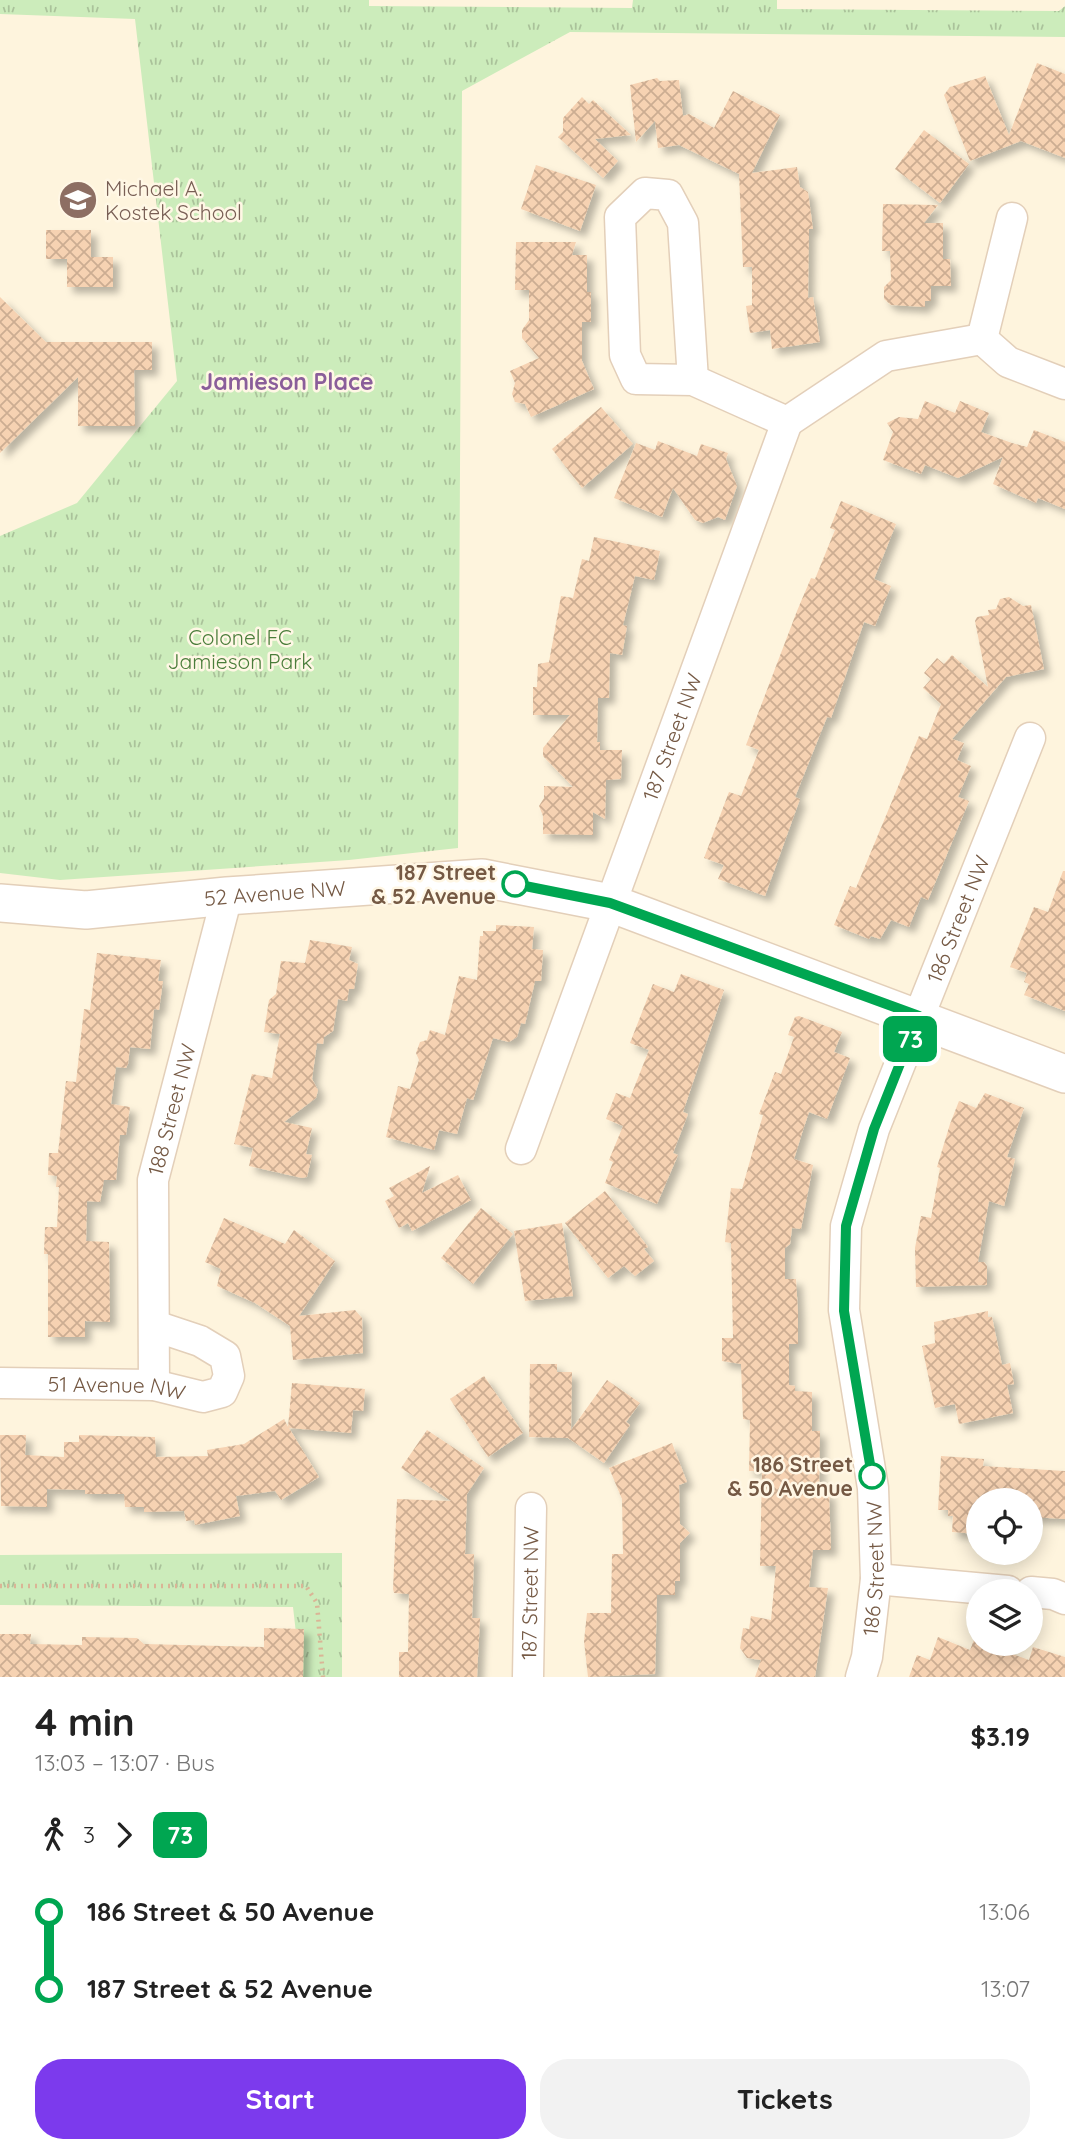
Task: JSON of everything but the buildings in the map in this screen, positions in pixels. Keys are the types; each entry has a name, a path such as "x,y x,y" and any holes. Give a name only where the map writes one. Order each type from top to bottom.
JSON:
{"street":[{"path":"692,380 683,223 668,195 645,192 620,216 625,355 636,379 692,380 787,422 886,356 982,339"},
{"path":"982,339 1013,218"},
{"path":"982,339 1009,362 1065,384"},
{"name":"187 Street NW","path":"521,1149 787,422"},
{"name":"186 Street NW","path":"861,1677 867,1657 876,1579 873,1489 844,1311 846,1226 874,1129 1030,738"},
{"name":"52 Avenue NW","path":"0,903 86,910 226,896 482,877 610,903 919,1016 1065,1074"},
{"name":"188 Street NW","path":"154,1385 153,1181 226,896"},
{"name":"51 Avenue NW","path":"0,1383 154,1385 203,1397 222,1392 228,1382 228,1363 217,1349 155,1326"},
{"name":"187 Street NW","path":"528,1677 531,1508"},
{"path":"876,1579 966,1587"},
{"path":"1043,1593 1065,1599"}],"path":[{"path":"0,1586 306,1586 317,1603 323,1677"}],"green space":[{"name":"Colonel FC Jamieson Park","path":"0,0 369,0 369,6 632,8 633,0 777,0 777,9 1059,11 1065,6 1065,37 570,32 462,91 458,848 349,860 60,880 0,873 0,536 77,503 177,381 135,19 0,14"},
{"path":"342,1553 342,1677 301,1677 293,1607 0,1605 0,1555"}],"bus line":[{"name":"73","path":"515,884 610,903 919,1016 874,1129 846,1226 844,1311 872,1476"}],"place":[{"name":"Michael A. Kostek School","path":"78,200"},
{"name":"187 Street & 52 Avenue","path":"515,884"},
{"name":"186 Street & 50 Avenue","path":"872,1476"}],"district":[{"name":"Jamieson Place","path":"287,381"}]}
